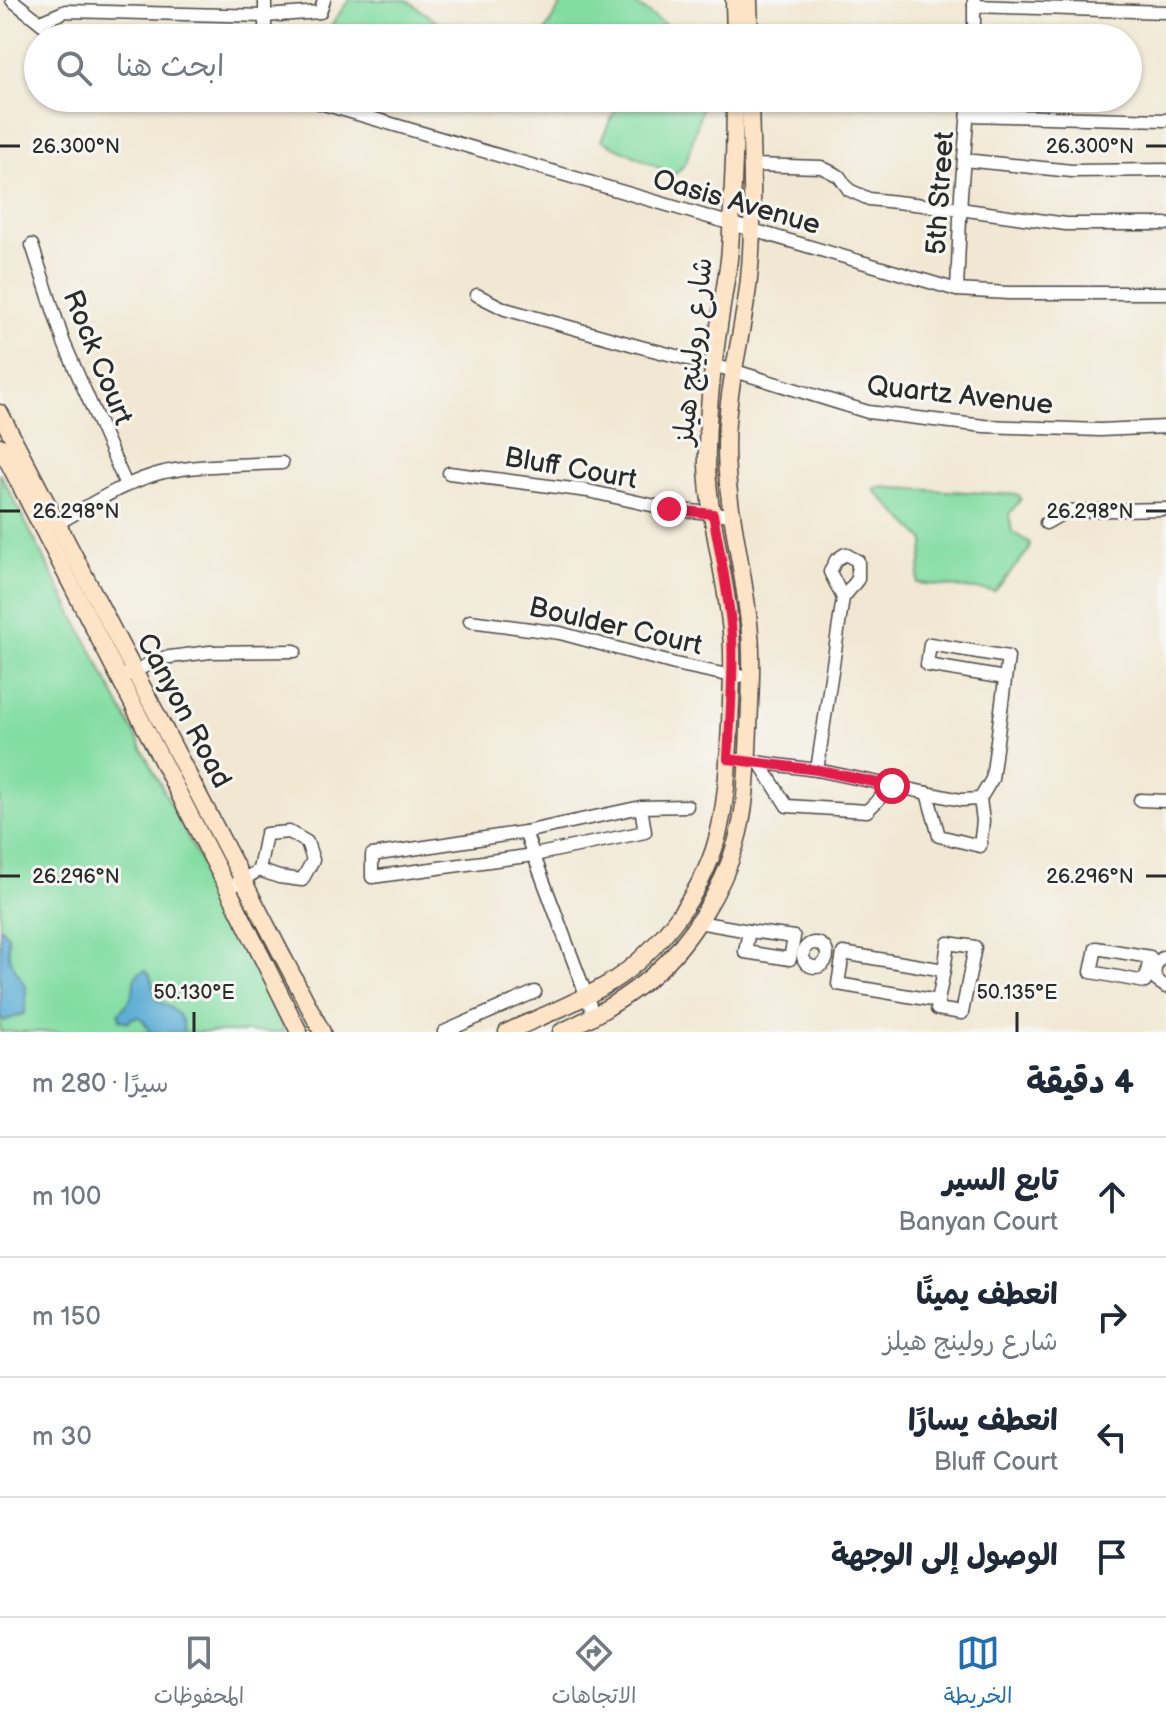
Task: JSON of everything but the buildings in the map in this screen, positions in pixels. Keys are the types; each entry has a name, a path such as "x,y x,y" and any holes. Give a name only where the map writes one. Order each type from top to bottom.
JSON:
{"main road":[{"path":"734,0 735,24"},
{"path":"749,0 750,24"},
{"name":"شارع رولينج هيلز","path":"507,1032 586,996 613,981 638,961 689,900 701,880 717,839 728,759 732,635 707,479 707,447 718,322 728,265 735,112"},
{"name":"شارع رولينج هيلز","path":"561,1032 594,1016 654,974 675,952 719,887 736,844 753,761 751,676 749,620 732,515 726,448 728,405 749,281 752,230 750,112"},
{"name":"Canyon Road","path":"0,413 58,523 228,889 299,1032"},
{"name":"Canyon Road","path":"0,446 244,879 322,1032"}],"street":[{"path":"12,0 42,24"},
{"path":"265,0 265,24"},
{"path":"40,22 66,11 265,16 320,12 324,0"},
{"path":"974,24 974,3 1166,12"},
{"name":"Oasis Avenue","path":"351,112 957,290 1166,293"},
{"name":"5th Street","path":"957,290 968,112"},
{"path":"1053,112 1166,120"},
{"path":"964,160 1072,171 1166,170"},
{"path":"751,165 821,167 839,176 849,190 869,199 1066,224 1166,224"},
{"name":"Rock Court","path":"32,245 64,343 126,485"},
{"name":"Quartz Avenue","path":"477,295 505,309 735,371 868,412 984,426 1100,430 1166,427"},
{"path":"58,523 126,485 163,473 215,466 282,463"},
{"name":"Bluff Court","path":"449,473 588,491 669,509 732,515"},
{"path":"1046,523 1067,511 1166,509"},
{"path":"817,770 843,598"},
{"name":"Boulder Court","path":"470,621 560,633 675,664 732,676 751,676"},
{"path":"927,793 939,836 980,846 983,821 980,799 992,779 1008,657 930,644 927,665 1005,678"},
{"path":"127,674 162,658 210,652 295,651"},
{"path":"728,759 817,770 961,800 980,799"},
{"path":"753,761 787,806 867,811 892,786"},
{"path":"1140,800 1166,801"},
{"path":"641,807 645,832 534,855 372,877 372,855 525,832 641,807 687,806"},
{"path":"604,814 608,841"},
{"path":"228,889 259,870 266,834 289,832 307,842 313,860 302,880 259,870"},
{"path":"525,832 594,1016"},
{"path":"698,922 794,937 798,950 810,966 819,967 827,959 842,963"},
{"path":"749,931 745,952 790,959 798,950"},
{"path":"948,943 975,947 962,1013 937,1009 944,970 948,943"},
{"path":"1166,956 1151,969 1145,982 1091,972 1096,948 1150,957 1151,969 1156,980 1166,987"},
{"path":"938,1001 838,984 843,953 944,970"},
{"path":"444,1032 535,992"}],"green space":[{"path":"349,0 407,0 440,24 332,24"},
{"path":"564,0 629,0 665,24 549,24"},
{"path":"614,112 701,112 686,163 674,175 601,140"},
{"path":"0,473 217,894 285,1032 0,1032"},
{"path":"877,487 1019,495 1021,499 1009,514 1012,532 1030,543 1029,550 995,591 917,583 925,541 874,490"}],"water":[{"path":"0,927 8,936 9,957 26,988 25,1013 4,1021 0,1017"},
{"path":"145,970 150,975 157,1000 180,1016 183,1032 150,1032 138,1017 129,1022 120,1020 119,1013 131,997 136,976"}],"route":[{"path":"669,509 713,514 732,635 728,759 817,770 892,786"}]}
